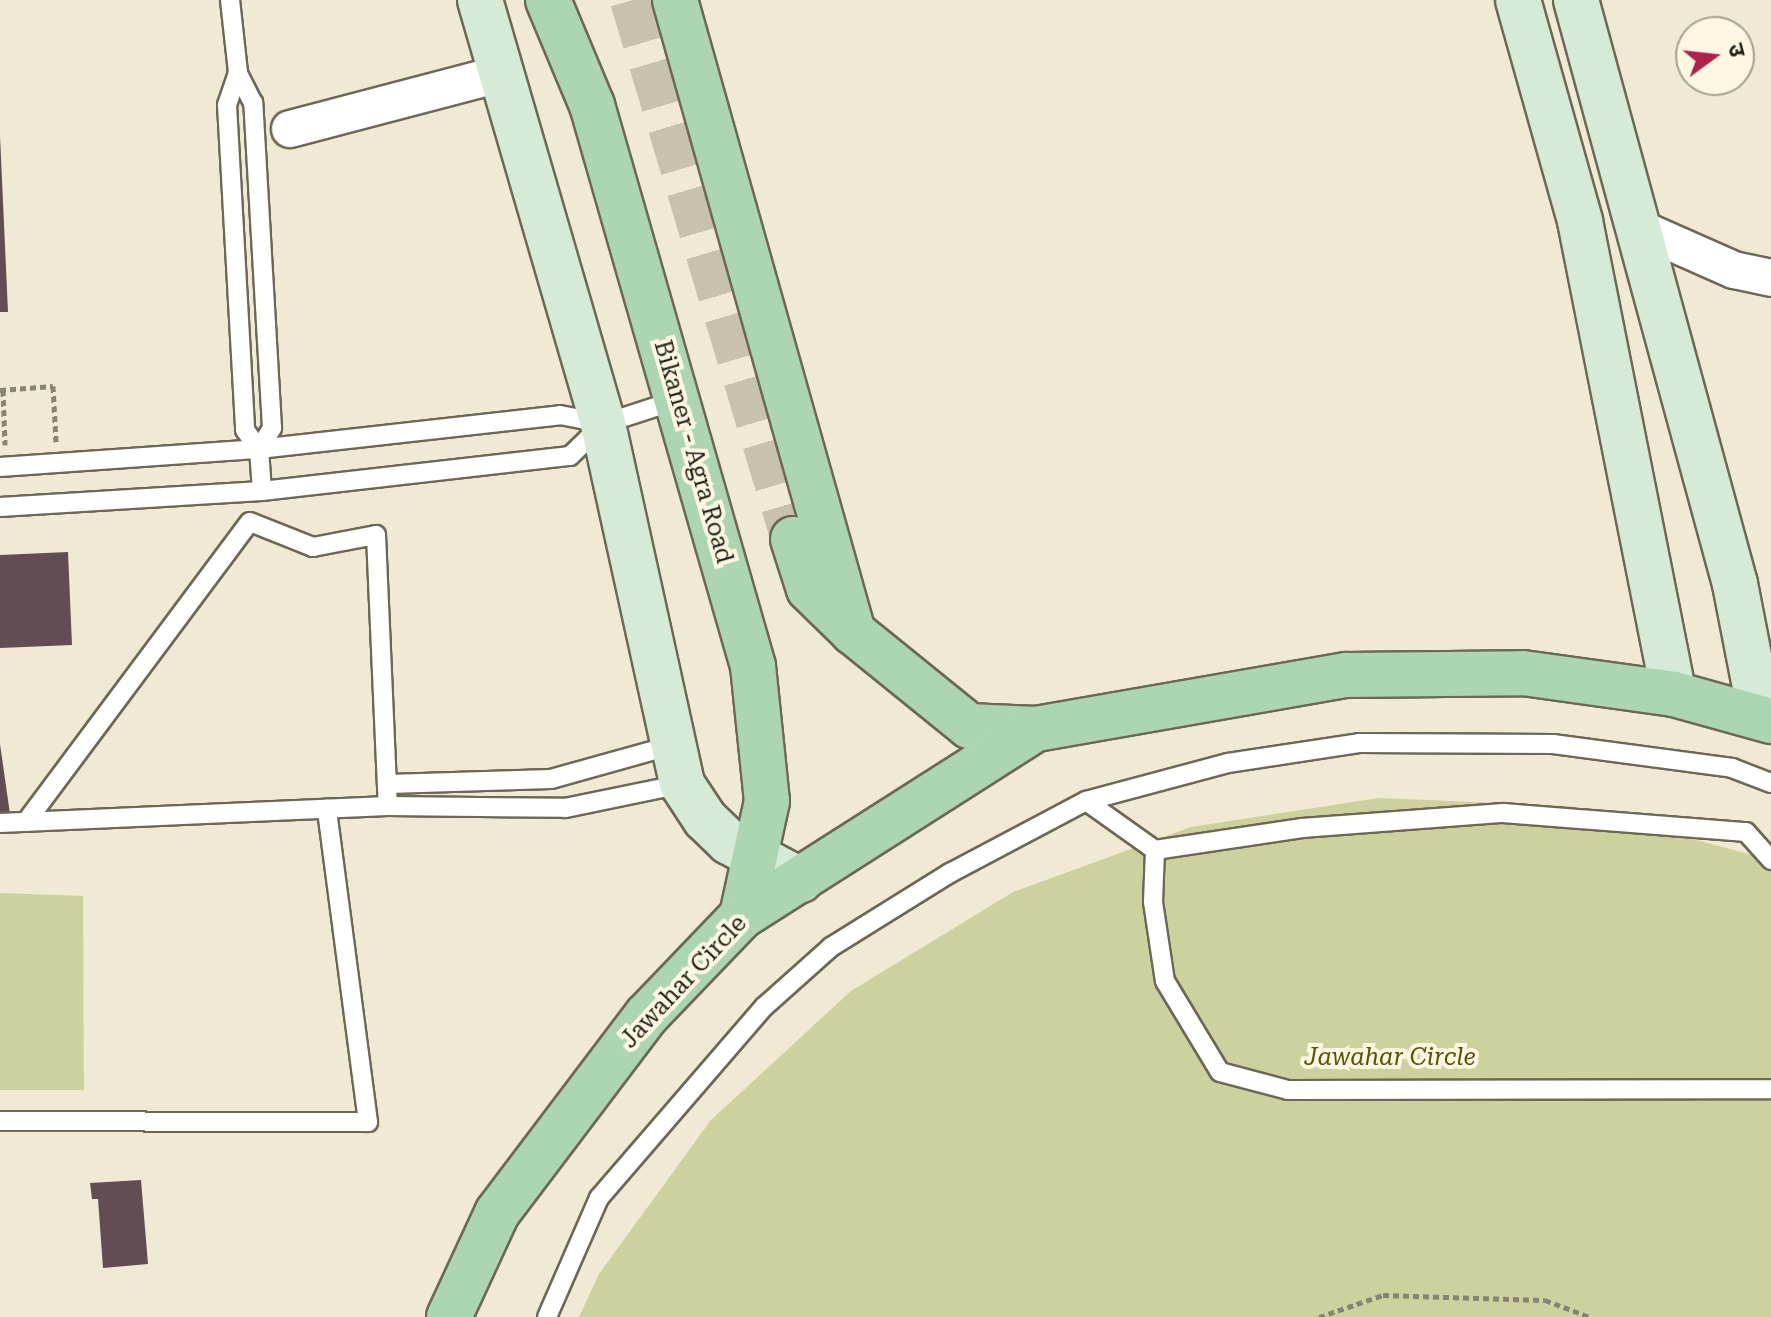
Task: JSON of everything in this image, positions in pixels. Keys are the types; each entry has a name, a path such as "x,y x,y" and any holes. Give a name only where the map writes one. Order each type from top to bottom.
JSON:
{"main road":[{"path":"480,0 603,424 678,764 713,826 729,842 756,853 800,880"},
{"name":"Bikaner - Agra Road","path":"548,0 592,105 679,399 755,680 767,801 742,916"},
{"path":"568,0 592,105"},
{"path":"675,0 853,632"},
{"path":"1518,0 1580,221 1674,694"},
{"path":"1576,0 1641,229 1735,584 1766,720"},
{"path":"793,539 809,589 853,632 969,726 1036,729"},
{"name":"Jawahar Circle","path":"449,1317 497,1213 647,1015 742,916 1036,729 1346,675 1523,673 1674,694 1766,720"}],"street":[{"path":"290,129 499,74"},
{"path":"1641,229 1734,270 1771,278"}],"lane":[{"path":"230,0 238,73 253,103 272,428 259,449"},
{"path":"238,73 227,105 244,414 245,430 259,449 262,491"},
{"path":"0,507 262,491 570,456 603,424 679,399"},
{"path":"3,467 259,449 560,415 603,424"},
{"path":"26,822 250,522 313,547 376,535 388,806"},
{"path":"547,1317 599,1198 765,1006 831,947 950,873 1086,801 1228,763 1360,743 1553,744 1732,768 1771,783"},
{"path":"388,784 551,779 678,764"},
{"path":"0,823 388,806 565,808 678,764"},
{"path":"1086,801 1155,850 1302,828 1503,813 1746,832 1771,860"},
{"path":"0,1121 368,1122 327,809"},
{"path":"1155,850 1153,902 1165,981 1220,1072 1288,1090 1771,1089"}],"path":[{"path":"3,467 1,390 53,386 56,463"},
{"path":"1319,1317 1383,1295 1545,1300 1590,1317"}],"green space":[{"name":"Jawahar Circle","path":"1379,798 1569,806 1771,860 1771,1317 579,1317 599,1274 711,1120 851,991 1013,892 1191,827"},
{"path":"0,893 83,896 84,1090 0,1090"}],"building":[{"path":"0,136 8,312 0,312"},
{"path":"68,552 72,645 0,648 0,555"},
{"path":"0,744 10,814 0,815"},
{"path":"141,1180 148,1264 103,1268 98,1199 92,1199 90,1183"}],"tunnel":[{"path":"632,0 793,539"}]}
